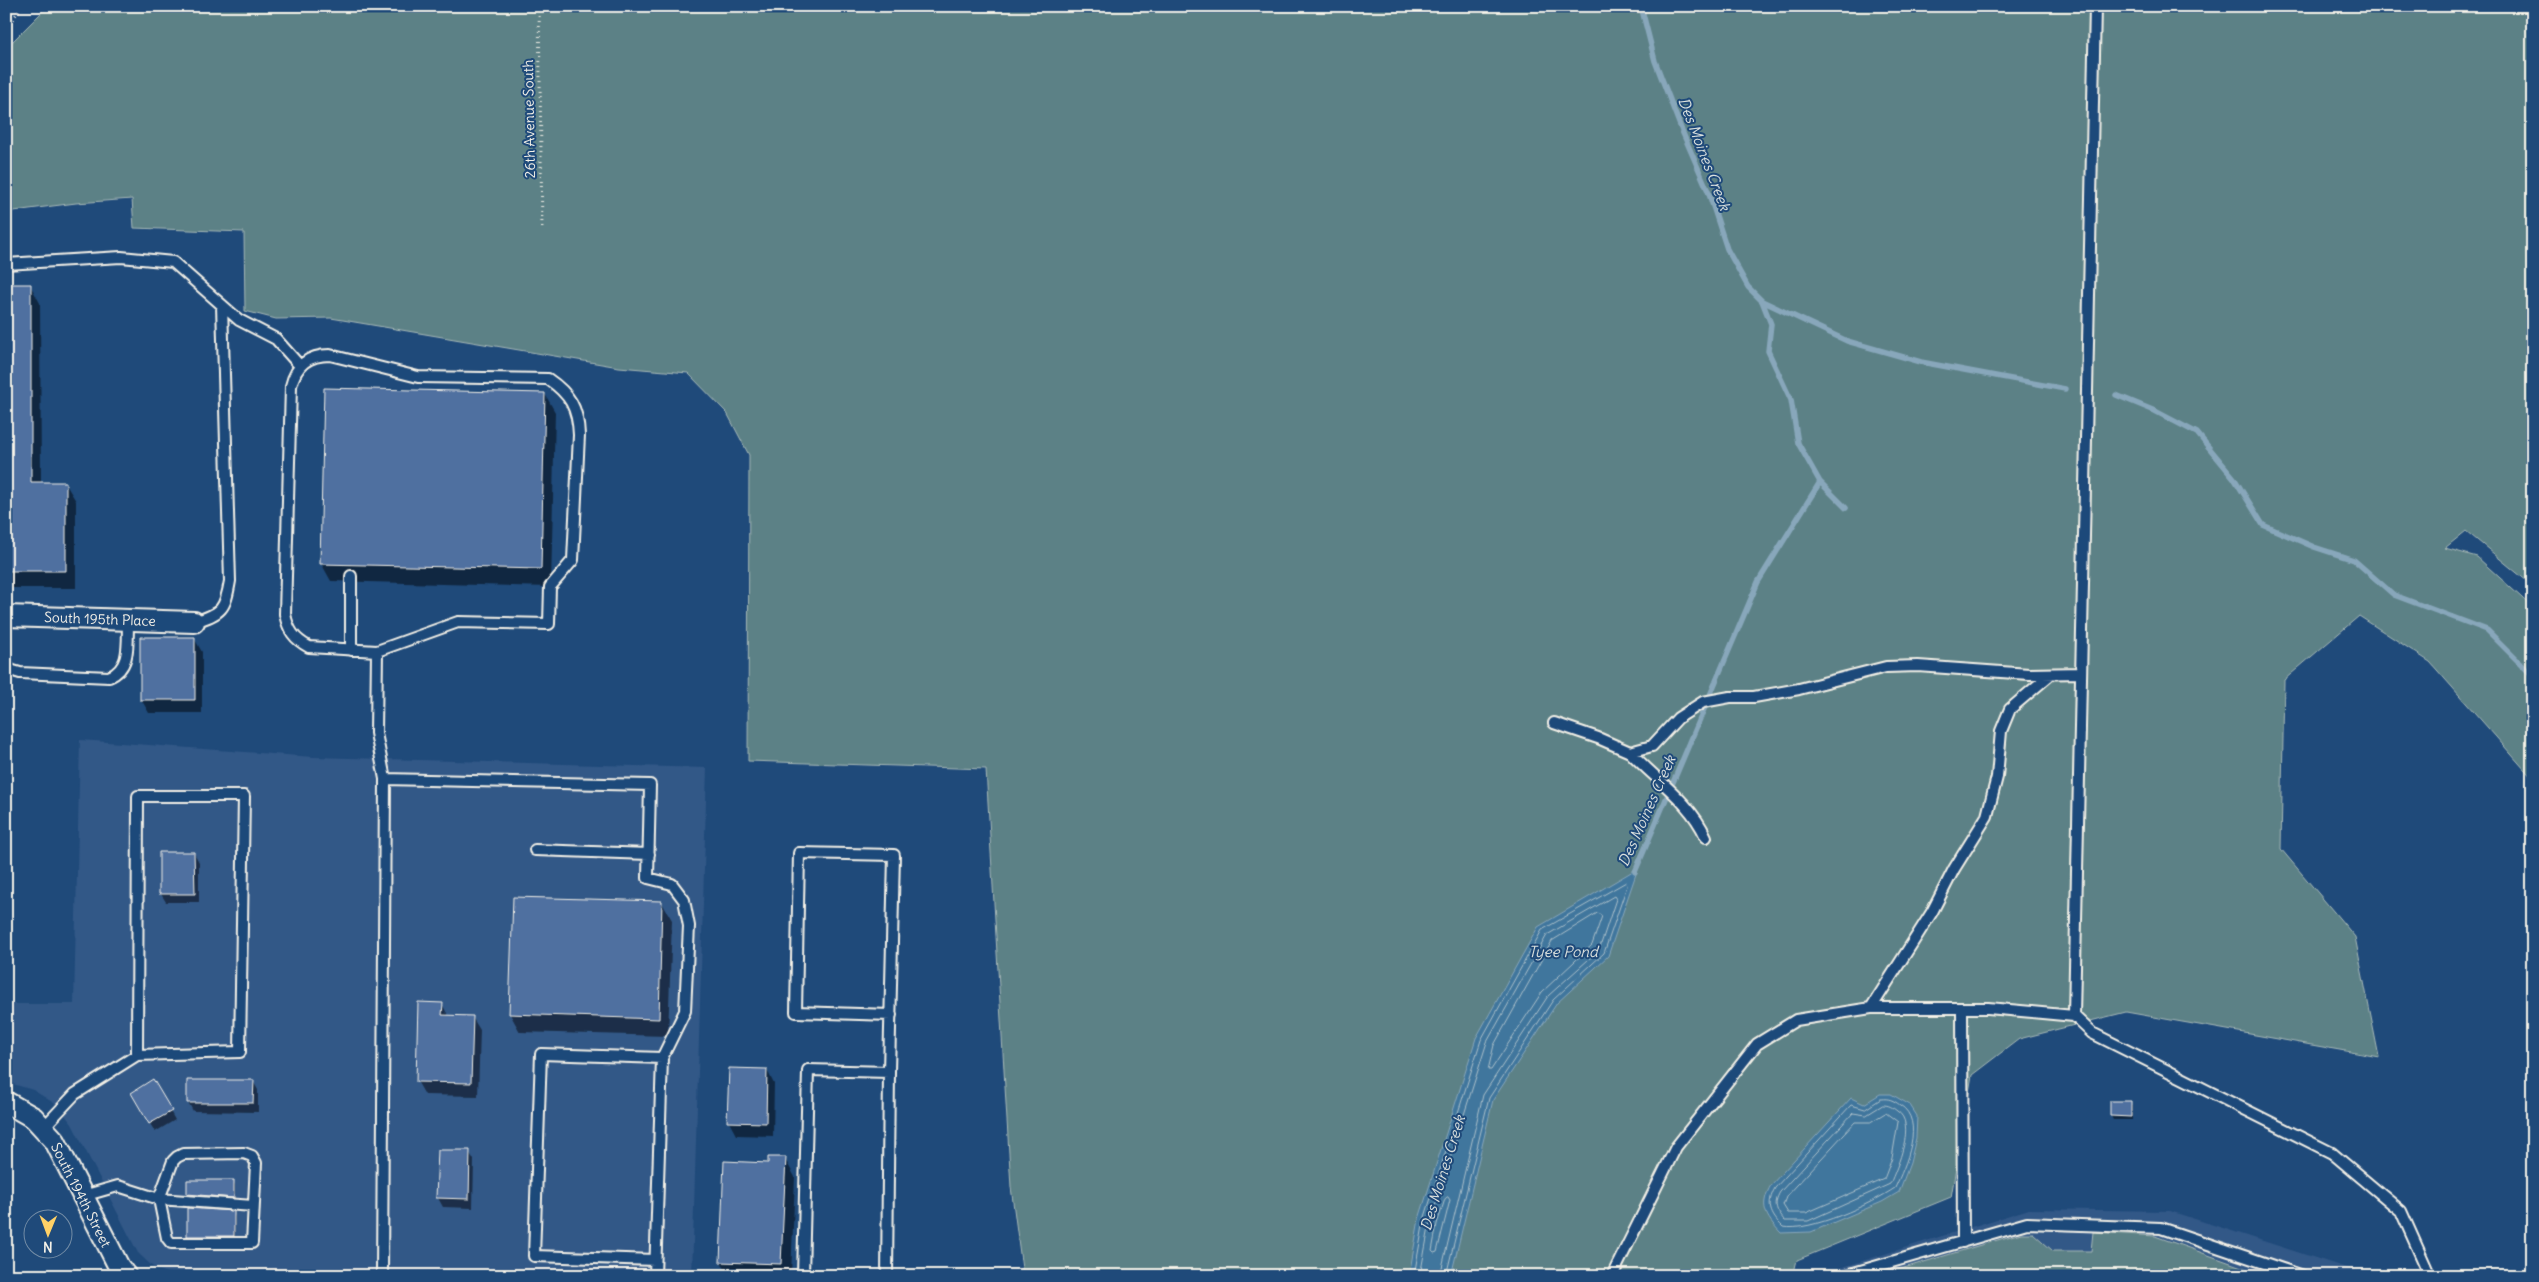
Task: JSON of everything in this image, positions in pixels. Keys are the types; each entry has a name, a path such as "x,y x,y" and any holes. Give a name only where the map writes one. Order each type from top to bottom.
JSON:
{"street":[{"name":"South 195th Place","path":"6,616 194,622"},
{"name":"South 194th Street","path":"6,1102 23,1110 44,1127 55,1141 118,1267 126,1276"}],"lane":[{"path":"2074,1016 2095,6"},
{"path":"6,264 122,257 173,262 239,320 276,339 300,366"},
{"path":"194,622 216,615 226,604 230,581 222,305"},
{"path":"330,355 418,376 548,379 562,389 572,402 578,418 573,560 550,587 549,624 458,622 377,651 350,650 309,647 299,642 287,625 285,614 291,386 294,375 300,366 308,358 330,355"},
{"path":"350,650 351,576"},
{"path":"6,664 10,670 20,673 109,677 117,673 124,666 128,620"},
{"path":"377,651 376,733 385,779 382,1276"},
{"path":"1630,752 1652,746 1678,718 1703,702 1730,697 1754,697 1799,690 1886,667 1918,666 1976,671 2051,674 2081,673"},
{"path":"1870,1008 1932,912 1954,869 1987,816 1997,777 2001,731 2010,709 2051,674"},
{"path":"1554,723 1598,738 1630,752 1652,776 1682,800 1699,821 1706,837"},
{"path":"385,779 650,785 648,878 672,884 684,900 689,926 685,1012 662,1058 655,1276"},
{"path":"44,1127 75,1094 137,1055 240,1052 244,796 138,796 137,1055"},
{"path":"535,850 648,854"},
{"path":"887,1276 894,855 798,853 796,1012 891,1015"},
{"path":"1612,1276 1676,1147 1757,1044 1796,1020 1870,1008 1988,1008 2074,1016 2092,1033 2332,1152 2401,1211 2430,1276"},
{"path":"1962,1008 1963,1242"},
{"path":"656,1260 534,1256 534,1248 541,1054 662,1058"},
{"path":"803,1276 808,1070 889,1072"},
{"path":"244,1153 252,1156 256,1163 253,1206 252,1243 175,1244 166,1238 159,1200 173,1161 177,1157 183,1154 244,1153"},
{"path":"83,1196 118,1186 159,1200 253,1206"},
{"path":"1843,1276 2027,1223 2161,1228 2303,1276"}],"path":[{"path":"6,27 22,6"},
{"name":"26th Avenue South","path":"539,6 542,231"}],"shaded area":[{"path":"80,740 314,757 707,768 692,1276 174,1276 153,1267 138,1253 72,1124 57,1105 33,1090 6,1082 6,1004 74,1004"},
{"path":"2029,1209 2170,1211 2371,1276 1814,1276"}],"green space":[{"path":"48,6 2533,6 2533,586 2466,531 2445,548 2477,557 2533,608 2533,779 2430,662 2359,616 2284,680 2281,849 2355,937 2379,1057 2126,1012 2019,1039 1972,1075 1951,1197 1797,1260 1793,1276 1023,1276 1011,1187 986,769 748,761 749,455 727,413 688,373 619,367 331,318 276,319 245,311 244,232 134,228 132,199 76,203 6,212 6,48"},
{"path":"2093,1232 2155,1236 2267,1276 1877,1276 2021,1233 2033,1233 2053,1251 2091,1251"}],"water":[{"name":"Tyee Pond","path":"1638,868 1608,956 1557,1003 1493,1100 1451,1276 1409,1276 1419,1219 1476,1038 1538,927"},
{"path":"1880,1094 1891,1094 1910,1105 1917,1116 1916,1138 1910,1163 1899,1192 1882,1202 1811,1232 1781,1233 1771,1221 1766,1210 1765,1199 1771,1185 1851,1098 1864,1104"}],"building":[{"path":"6,284 31,284 31,482 66,482 66,571 6,571"},
{"path":"324,388 545,393 541,569 320,564"},
{"path":"140,637 195,637 195,700 140,700"},
{"path":"159,852 194,852 195,894 159,894"},
{"path":"513,897 662,901 659,1019 509,1014"},
{"path":"418,1002 443,1003 442,1015 473,1016 471,1083 416,1082"},
{"path":"729,1068 767,1069 766,1123 727,1122"},
{"path":"153,1079 172,1111 149,1124 131,1093"},
{"path":"187,1080 254,1080 253,1103 187,1103"},
{"path":"2110,1101 2131,1101 2131,1117 2110,1116"},
{"path":"438,1150 470,1150 469,1199 436,1198"},
{"path":"768,1157 786,1157 781,1264 720,1262 724,1161 768,1163"},
{"path":"187,1180 234,1180 234,1198 187,1194"},
{"path":"187,1208 234,1211 234,1236 187,1236"}],"waterway":[{"name":"Des Moines Creek","path":"1641,6 1655,61 1708,191 1727,249 1748,287 1762,301 1771,324 1768,351 1791,400 1798,443 1820,482 1846,508"},
{"name":"Des Moines Creek","path":"1762,301 1847,341 1921,362 2065,389"},
{"name":"Des Moines Creek","path":"2116,395 2155,411 2197,433 2234,478 2263,525 2314,547 2354,560 2394,595 2487,630 2533,676"},
{"name":"Des Moines Creek","path":"1635,872 1758,582 1820,482"}]}
